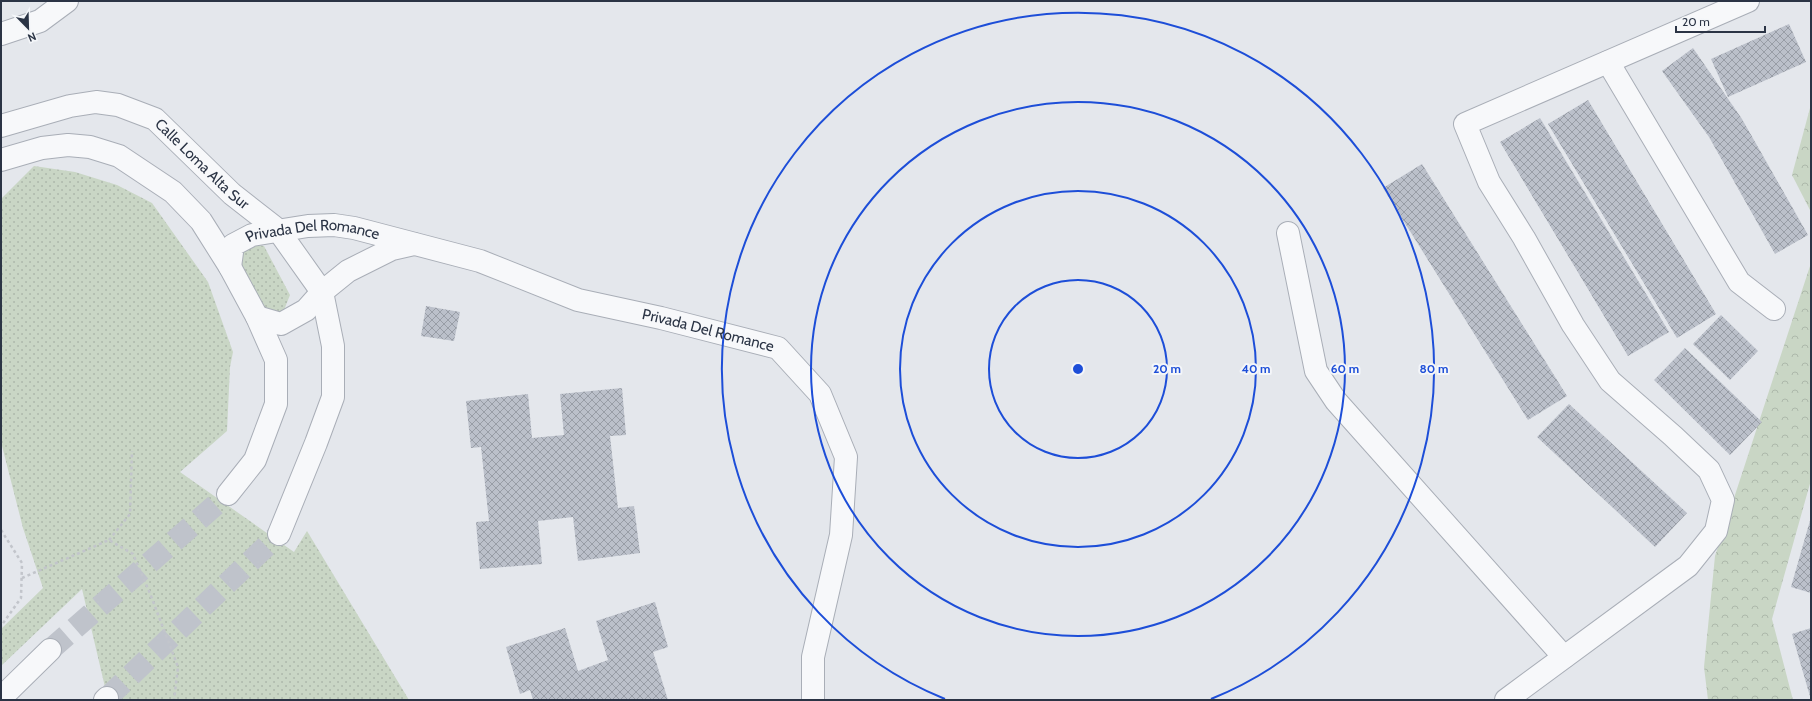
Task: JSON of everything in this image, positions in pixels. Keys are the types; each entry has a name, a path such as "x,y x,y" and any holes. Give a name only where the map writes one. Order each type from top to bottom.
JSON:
{"street":[{"path":"1,34 40,21 67,1"},
{"path":"1506,700 1688,566 1716,531 1723,500 1709,470 1674,436 1610,381 1573,325 1489,182 1465,124 1748,1"},
{"path":"1608,62 1739,282 1774,309"},
{"name":"Calle Loma Alta Sur","path":"1,126 70,106 96,102 118,104 155,119 232,194 278,230 322,292"},
{"path":"1,160 42,148 68,144 90,147 119,156 173,192 201,221 230,267 257,316 276,360 276,404 255,460 228,494"},
{"name":"Privada Del Romance","path":"230,267 233,245 252,235 308,226 334,225 354,228 480,261 578,300 661,318 778,348 820,394 846,457 841,535 813,657 813,700"},
{"path":"1288,233 1316,370 1320,377 1336,401 1564,657"},
{"name":"Privada Del Romance","path":"257,316 281,324 306,310 322,292 348,270 392,249 416,244"},
{"path":"279,534 316,443 332,397 333,346 322,292"},
{"path":"1,698 50,650"}],"path":[{"path":"22,578 109,540 130,514 132,451"},
{"path":"1,530 22,562 21,598 1,626"},
{"path":"109,540 133,554 151,596 178,667 174,700"}],"green space":[{"path":"1811,108 1811,212 1792,175"},
{"path":"34,166 75,172 117,185 152,203 208,282 233,352 230,367 227,431 180,472 294,552 307,531 409,700 108,700 82,589 1,666 1,629 43,588 23,528 1,442 1,199"},
{"path":"248,243 264,246 290,295 284,310 270,314 257,305 238,270 237,254"},
{"path":"1811,263 1811,480 1772,619 1793,700 1708,700 1704,667 1715,556"}],"building":[{"path":"1789,24 1806,62 1728,97 1711,59"},
{"path":"1693,48 1742,119 1808,235 1775,254 1709,137 1662,71"},
{"path":"1588,100 1716,314 1677,338 1548,124"},
{"path":"1540,118 1669,332 1628,356 1500,142"},
{"path":"1422,164 1567,396 1528,420 1383,188"},
{"path":"426,306 460,312 454,341 421,336"},
{"path":"1721,315 1758,351 1730,380 1693,344"},
{"path":"1685,348 1762,422 1730,455 1654,380"},
{"path":"622,388 626,435 610,436 618,508 634,506 640,553 578,561 573,517 538,521 542,564 480,569 476,522 489,521 481,447 471,448 466,401 528,394 532,438 564,435 560,394"},
{"path":"1569,404 1687,513 1655,547 1537,437"},
{"path":"1811,517 1811,593 1791,587"},
{"path":"655,602 668,647 653,652 668,700 533,700 530,690 520,694 506,647 565,628 578,671 608,660 596,621"},
{"path":"1811,628 1811,700 1792,634"}],"tunnel":[{"path":"50,650 228,494"},
{"path":"107,698 279,534"}]}
